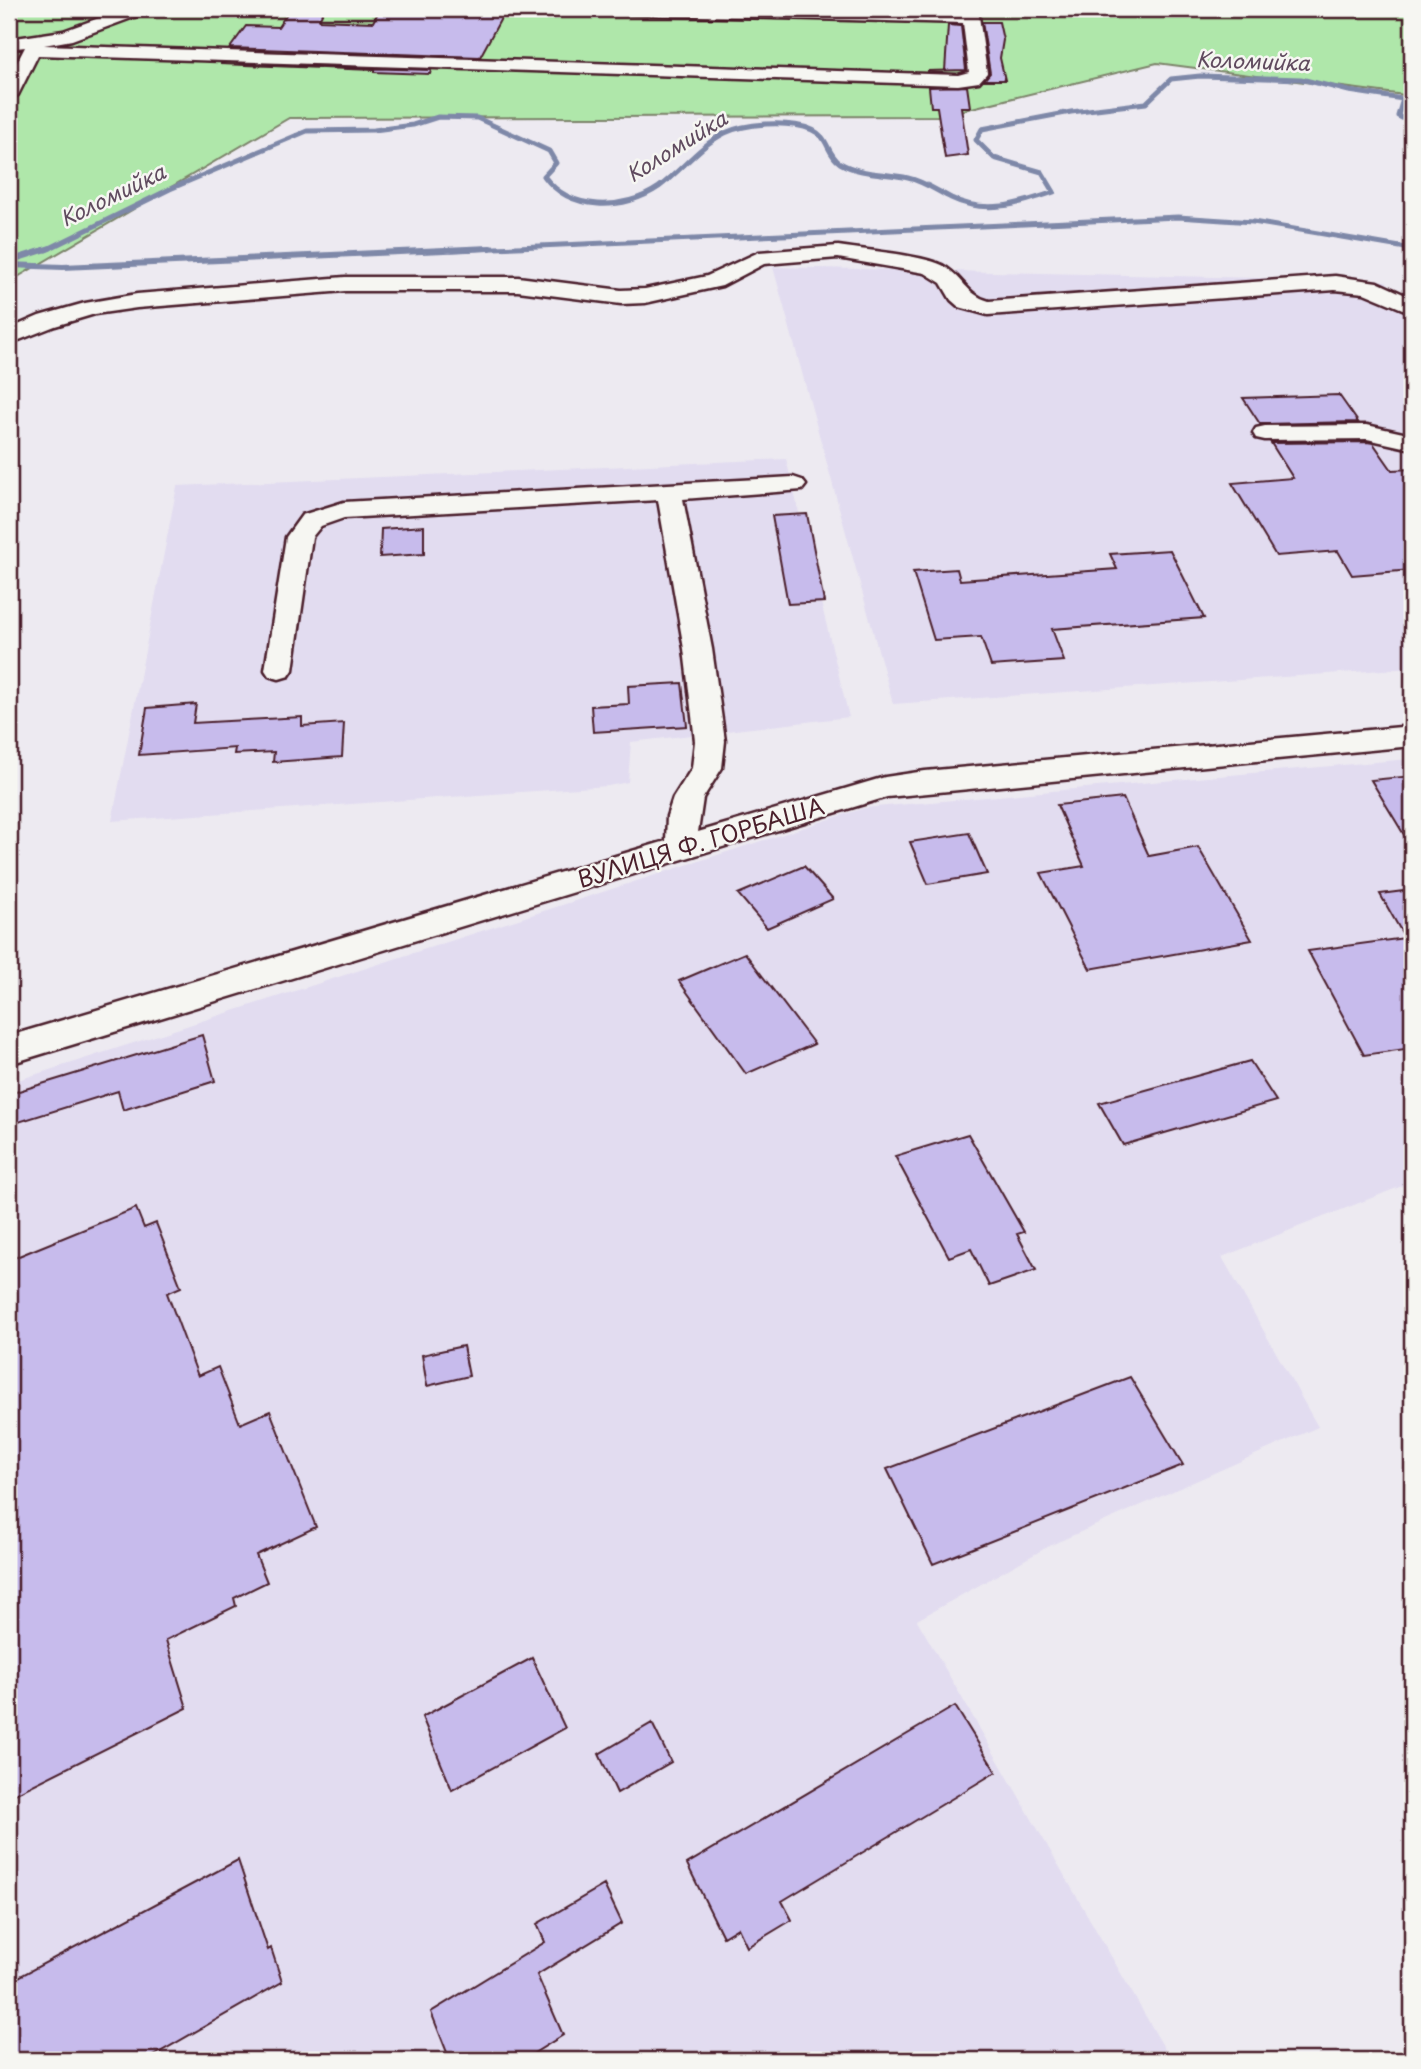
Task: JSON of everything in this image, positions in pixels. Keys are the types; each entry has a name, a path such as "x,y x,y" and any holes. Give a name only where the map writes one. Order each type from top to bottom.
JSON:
{"street":[{"path":"9,95 36,46 139,9"},
{"path":"9,44 958,80 973,78 978,73 970,13 615,9"},
{"path":"9,337 70,315 136,301 345,284 518,284 621,297 645,296 713,281 759,258 838,252 932,268 950,279 959,295 967,302 988,308 1335,283 1368,287 1412,306"},
{"path":"1265,433 1367,432 1412,442"},
{"path":"279,670 299,537 306,524 313,519 344,510 793,485"},
{"path":"669,492 698,649 710,741 707,768 688,798 683,816 682,849"},
{"name":"ВУЛИЦЯ Ф. ГОРБАША","path":"9,1050 901,784 1412,736"}],"shaded area":[{"path":"773,267 1386,281 1412,314 1412,668 893,704"},
{"path":"786,459 849,717 631,742 628,782 608,786 112,821 177,486"},
{"path":"1409,759 1412,764 1412,1182 1222,1257 1318,1427 1051,1545 917,1620 1171,2060 9,2060 9,1083 864,808"}],"green space":[{"path":"9,9 1412,9 1412,96 1157,63 939,116 289,118 9,282"}],"building":[{"path":"290,9 324,9 319,20 373,22 380,9 506,9 480,57 230,48 246,26 278,27"},
{"path":"982,22 999,22 1003,40 1000,58 1005,80 984,80 990,73"},
{"path":"948,25 961,26 966,70 945,71"},
{"path":"220,64 431,70 430,74"},
{"path":"967,86 970,107 961,107 968,155 945,158 937,107 931,107 929,87"},
{"path":"1339,395 1358,422 1260,424 1243,398"},
{"path":"1271,443 1373,443 1392,470 1412,469 1412,570 1352,575 1338,551 1276,556 1232,483 1293,478"},
{"path":"807,514 824,602 788,604 772,516"},
{"path":"424,526 424,554 380,557 381,529"},
{"path":"1170,550 1204,618 1052,629 1064,661 991,666 981,637 934,640 913,572 957,569 960,580 1117,569 1110,554"},
{"path":"682,683 687,726 593,732 591,706 629,704 628,686"},
{"path":"196,704 193,723 302,717 302,726 344,723 342,757 273,762 274,752 234,754 235,748 139,755 147,708"},
{"path":"1412,776 1412,848 1371,780"},
{"path":"1123,798 1149,856 1198,847 1252,940 1090,969 1041,873 1084,866 1057,805"},
{"path":"969,833 987,874 928,884 910,842"},
{"path":"804,866 833,899 767,928 738,894"},
{"path":"1412,890 1412,1048 1364,1055 1308,951 1405,938 1380,894"},
{"path":"745,953 814,1044 746,1074 679,981"},
{"path":"202,1035 215,1081 123,1110 118,1091 9,1125 9,1094"},
{"path":"1250,1061 1276,1101 1123,1145 1099,1103"},
{"path":"968,1134 1024,1232 1017,1234 1036,1270 989,1286 971,1249 949,1257 895,1156"},
{"path":"136,1208 144,1228 156,1223 181,1287 167,1293 198,1376 218,1367 240,1424 270,1411 316,1527 256,1555 267,1582 234,1598 236,1606 166,1640 187,1708 9,1797 9,1260"},
{"path":"463,1346 469,1376 427,1386 422,1355"},
{"path":"1130,1377 1183,1465 933,1564 887,1469"},
{"path":"532,1658 565,1728 452,1790 422,1717"},
{"path":"955,1706 996,1772 782,1901 792,1920 747,1947 738,1928 723,1937 687,1864"},
{"path":"652,1723 671,1762 617,1793 599,1754"},
{"path":"238,1860 268,1950 271,1948 282,1982 146,2060 9,2060 9,1982"},
{"path":"604,1885 622,1923 537,1975 563,2035 523,2060 450,2060 431,2012 545,1942 537,1924"}],"waterway":[{"name":"Коломийка","path":"46,250 170,189 307,131 374,130 413,125 438,117 477,118 549,151 556,163 544,176 555,188 583,202 614,204 645,195 659,187 707,145 725,133 750,126 780,124 811,129 822,137 837,160 848,167 914,179 964,203 990,207 1015,204 1054,192 1042,172 994,158 976,140 982,129 1071,112 1146,103 1171,79 1200,76 1301,79 1349,91 1403,99 1398,116 1412,123"},
{"path":"451,250 1178,217 1253,222 1412,249 1405,248"},
{"name":"Коломийка","path":"9,261 50,248"},
{"path":"9,265 63,267 490,248"}]}
